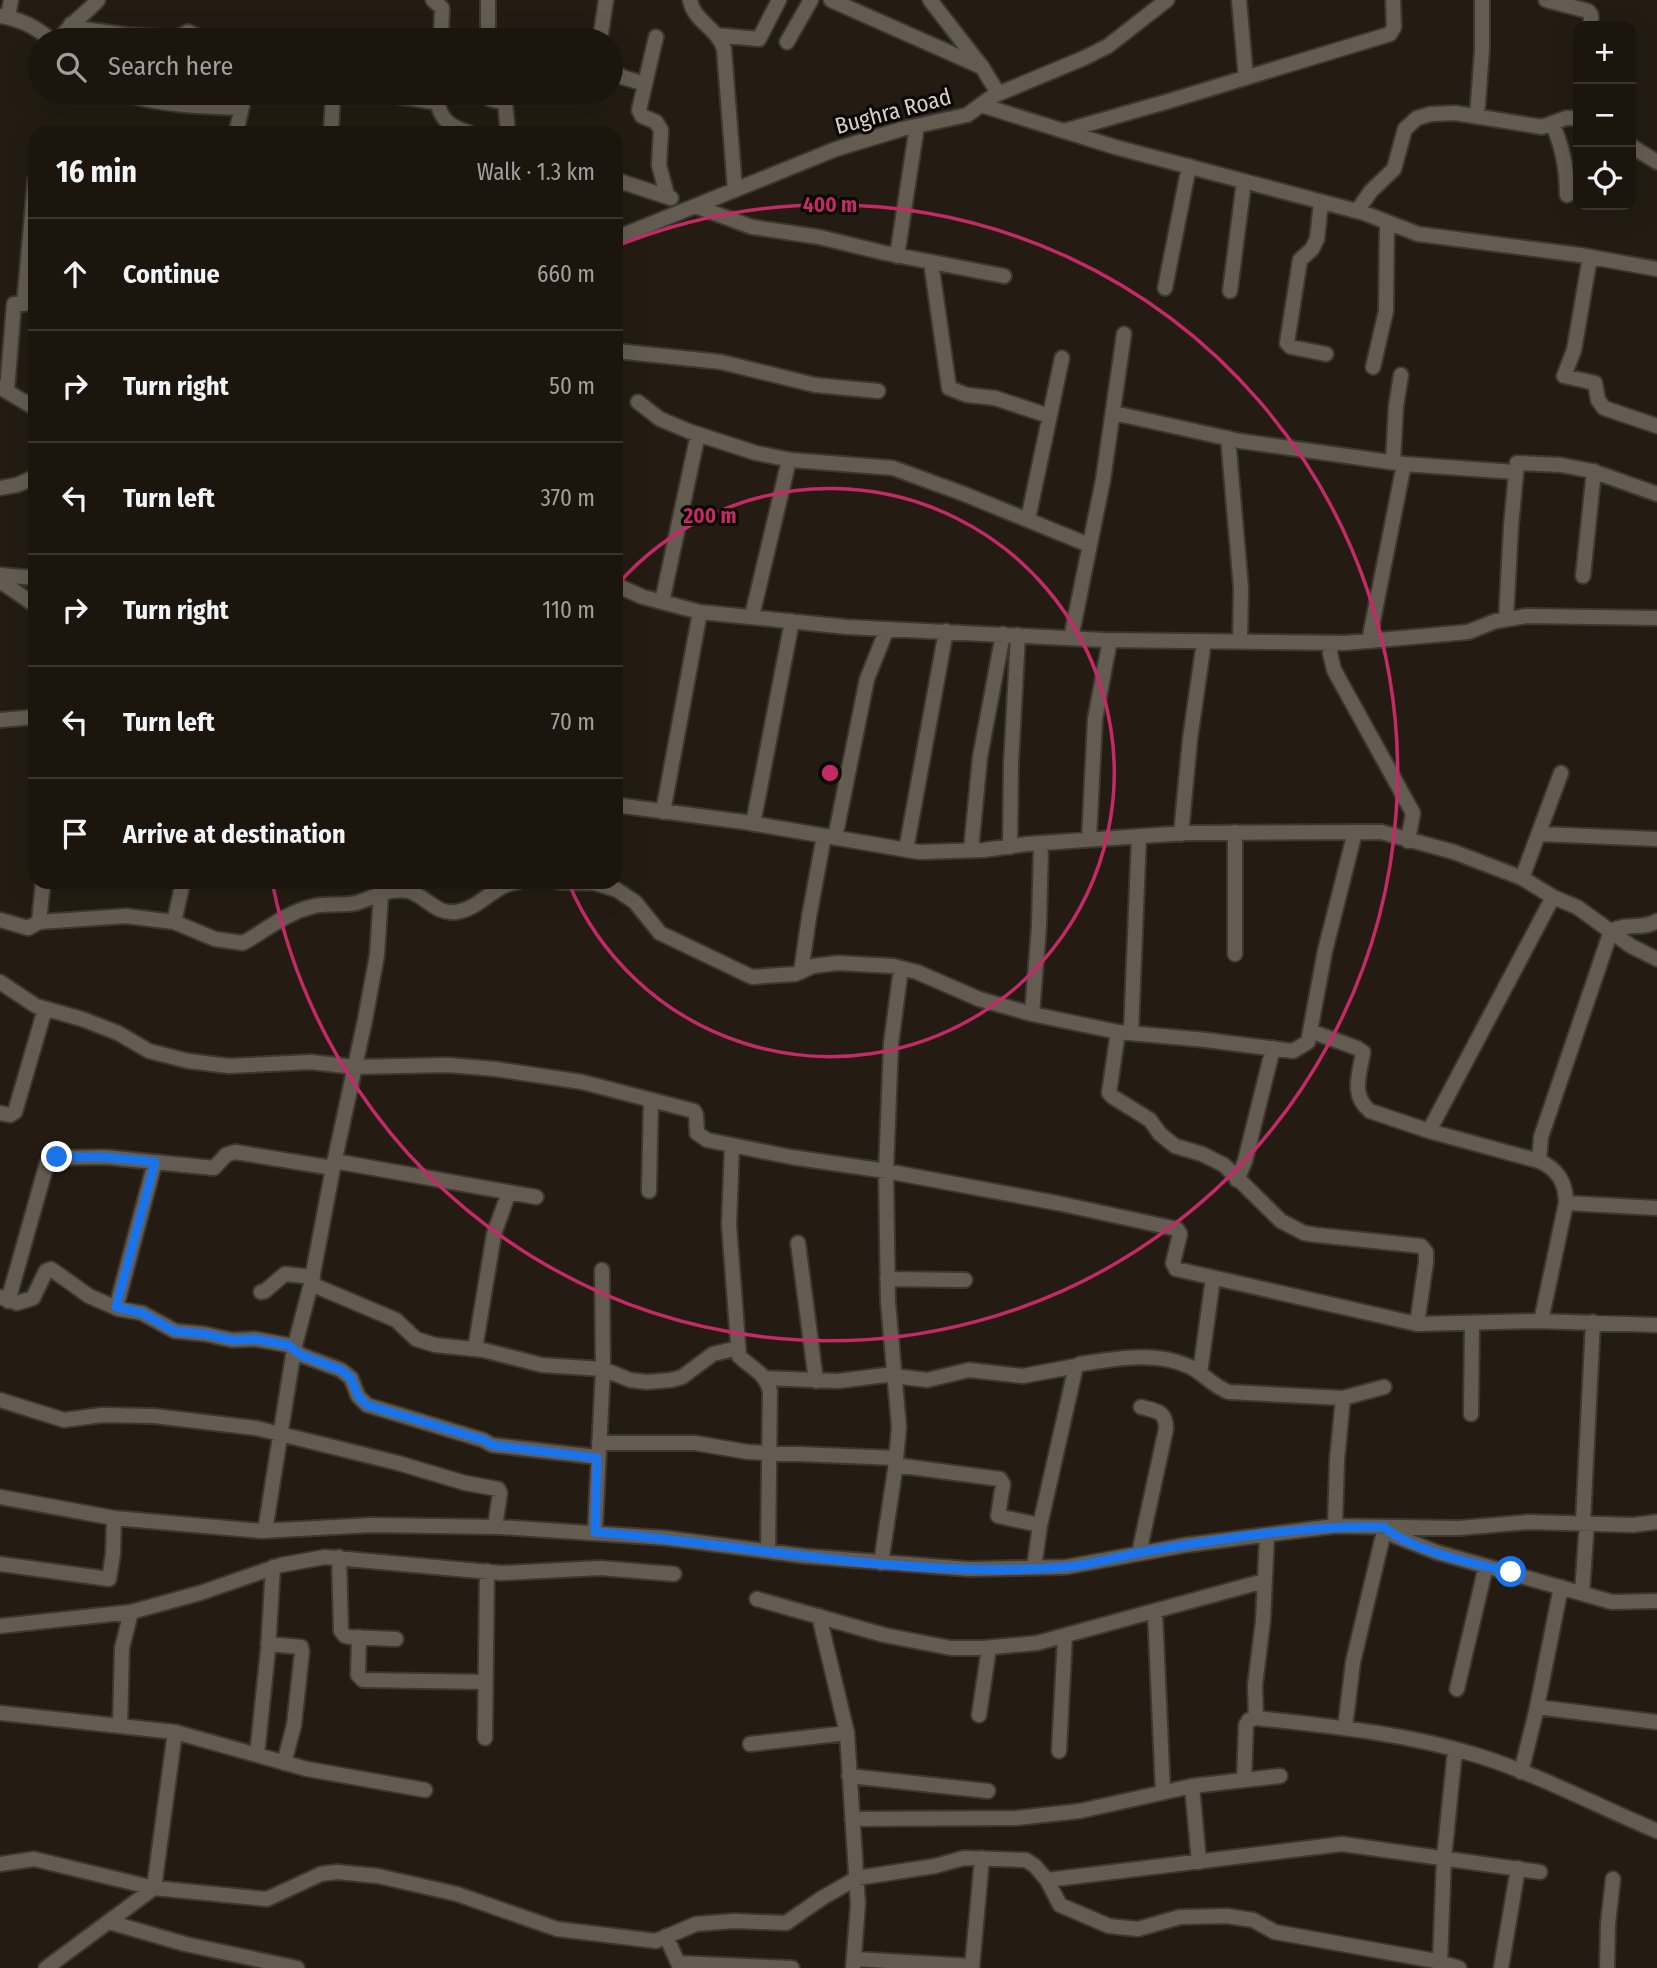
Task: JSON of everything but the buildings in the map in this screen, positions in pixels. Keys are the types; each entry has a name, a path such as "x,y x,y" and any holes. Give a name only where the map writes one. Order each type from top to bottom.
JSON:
{"street":[{"path":"11,0 4,17 35,28"},
{"path":"68,28 98,0"},
{"path":"433,0 442,8 441,28"},
{"path":"488,0 488,28"},
{"path":"601,28 604,0"},
{"path":"690,0 695,13 723,43 735,190"},
{"path":"716,35 759,39 779,0"},
{"path":"787,42 811,0"},
{"path":"831,0 982,67"},
{"path":"930,0 982,67 998,93"},
{"name":"Bughra Road","path":"623,235 836,149 917,126 960,118 998,93 1108,46 1167,0"},
{"path":"1239,0 1246,78"},
{"path":"1063,131 1391,34 1394,27 1393,0"},
{"path":"1477,116 1482,50 1482,0"},
{"path":"1546,0 1588,11 1591,21"},
{"path":"71,24 81,28"},
{"path":"656,37 639,110 642,116 656,122 661,130 659,165 667,195"},
{"path":"623,77 645,84"},
{"path":"171,105 241,108"},
{"path":"237,126 242,105"},
{"path":"331,126 332,105"},
{"path":"438,105 440,114 447,123 454,126"},
{"path":"508,105 509,126"},
{"path":"981,105 1063,131 1357,211 1418,234 1590,257 1657,270"},
{"path":"1357,211 1371,191 1394,169 1405,128 1410,122 1431,114 1477,116 1542,127 1573,118"},
{"path":"1552,123 1563,149 1567,195"},
{"path":"897,256 917,126"},
{"path":"1633,147 1657,162"},
{"path":"1165,288 1189,166"},
{"path":"1230,291 1244,181"},
{"path":"623,182 667,195 675,200 679,213"},
{"path":"1321,202 1317,240 1300,260 1287,343 1291,347 1326,354"},
{"path":"695,206 752,227 819,237 897,256 1004,276"},
{"path":"1373,367 1386,311 1387,222"},
{"path":"28,232 4,389 28,404"},
{"path":"1590,257 1574,349 1564,376 1595,383 1598,400 1604,408 1657,426"},
{"path":"930,262 949,388 967,395 995,398 1049,416"},
{"path":"1071,638 1114,413 1124,334"},
{"path":"623,352 721,362 815,385 878,391"},
{"path":"1028,519 1062,358"},
{"path":"1369,640 1399,463 1396,407 1401,375"},
{"path":"638,402 660,419 756,453 789,460 893,468 1089,545"},
{"path":"1114,413 1228,438 1399,463 1514,472"},
{"path":"662,602 698,434"},
{"path":"1228,438 1241,588 1240,642"},
{"path":"752,616 789,460"},
{"path":"1506,619 1514,472 1517,463 1522,461 1594,471 1657,494"},
{"path":"1583,576 1594,471"},
{"path":"17,485 28,480"},
{"path":"0,488 28,484"},
{"path":"0,575 28,577"},
{"path":"0,581 28,600"},
{"path":"623,588 700,612 887,629 1110,640 1332,643 1468,632 1506,619 1527,616 1657,618"},
{"path":"663,812 700,612"},
{"path":"754,824 792,621"},
{"path":"801,972 808,917 830,837 867,679 887,629"},
{"path":"906,850 946,631"},
{"path":"1010,846 1011,635"},
{"path":"971,850 980,757 1011,635"},
{"path":"1089,840 1095,719 1110,640"},
{"path":"1181,834 1189,739 1204,642"},
{"path":"1332,643 1330,653 1334,670 1413,813 1408,841"},
{"path":"0,720 28,718"},
{"path":"1522,878 1561,773"},
{"path":"623,806 754,824 919,852 1139,835 1381,832 1454,852 1522,878 1553,897 1577,907 1631,946 1657,959"},
{"path":"1235,832 1235,954"},
{"path":"613,889 635,902 660,933 752,978 785,976 838,962 901,968 917,972 979,999 1032,1014 1125,1033 1293,1051 1308,1042 1325,951 1355,832"},
{"path":"1540,834 1657,839"},
{"path":"1139,835 1125,1033 1109,1093 1150,1120 1167,1141 1224,1165 1237,1181 1281,1221 1304,1233 1421,1246 1426,1252 1426,1262 1417,1324"},
{"path":"1032,1014 1039,926 1041,844"},
{"path":"39,922 42,889"},
{"path":"174,922 181,889"},
{"path":"0,920 28,928 39,922 126,916 174,922 215,939 243,943 285,915 316,906 355,903 392,891 409,891 445,913 453,913 466,910 497,889"},
{"path":"264,1531 294,1349 312,1281 377,955 381,894"},
{"path":"1429,1131 1553,897"},
{"path":"1539,1161 1541,1137 1611,931 1620,926 1650,925 1657,921"},
{"path":"881,1563 899,1427 887,1279 886,1171 891,1044 901,968"},
{"path":"0,982 36,1006 118,1033 149,1051 188,1061 229,1066 311,1062 354,1067 448,1065 524,1072 582,1082 694,1111 699,1136 732,1145 1057,1203 1177,1229 1180,1234 1174,1255 1174,1268 1417,1324 1541,1321 1657,1325"},
{"path":"0,1113 10,1115 15,1112 45,1009"},
{"path":"1310,1031 1363,1052 1357,1088 1362,1105 1378,1115 1539,1161 1549,1165 1559,1176 1566,1190 1566,1203 1541,1321"},
{"path":"1237,1181 1245,1161 1273,1048"},
{"path":"649,1191 651,1100"},
{"path":"732,1145 729,1225 739,1356 764,1378 770,1391 768,1551"},
{"path":"536,1196 235,1153 226,1155 214,1168 105,1157 57,1157 49,1160 4,1299 17,1303 33,1298 46,1271 51,1269 89,1296 116,1307 142,1313 174,1331 288,1345 301,1355 341,1370 351,1378 358,1396 367,1405 484,1440 492,1445 598,1450 695,1443 748,1452 895,1462 1000,1479 1003,1484 998,1516 1040,1525"},
{"path":"116,1307 155,1162"},
{"path":"475,1349 494,1234 509,1192"},
{"path":"1566,1203 1657,1209"},
{"path":"798,1243 816,1381"},
{"path":"595,1532 603,1369 602,1270"},
{"path":"261,1292 285,1274 312,1281 396,1320 415,1339 445,1348 475,1349 542,1365 603,1369 630,1380 647,1382 682,1377 713,1354 738,1348"},
{"path":"1200,1373 1213,1278"},
{"path":"887,1279 965,1280"},
{"path":"1582,1593 1593,1322"},
{"path":"1471,1414 1472,1323"},
{"path":"764,1378 857,1380 886,1375 927,1380 969,1370 1023,1376 1144,1357 1178,1362 1229,1392 1343,1398 1384,1387"},
{"path":"1034,1568 1040,1525 1076,1366"},
{"path":"1335,1526 1343,1398"},
{"path":"0,1400 64,1420 102,1415 154,1416 233,1424 398,1463 465,1483 498,1489 500,1493 495,1527"},
{"path":"1139,1553 1167,1429 1162,1412 1141,1408"},
{"path":"0,1497 114,1518 264,1531 372,1525 595,1532 881,1563 969,1569 1066,1567 1139,1553 1335,1526 1459,1528 1528,1522 1633,1525 1657,1522"},
{"path":"0,1564 109,1579 114,1518"},
{"path":"1384,1527 1395,1536 1436,1552 1612,1602 1657,1601"},
{"path":"1345,1728 1353,1662 1384,1527"},
{"path":"1256,1718 1255,1685 1262,1631 1267,1535"},
{"path":"0,1626 131,1612 200,1594 273,1567 326,1557 501,1573 600,1568 674,1574"},
{"path":"339,1557 341,1631 345,1636 396,1639"},
{"path":"1457,1689 1486,1566"},
{"path":"257,1755 273,1567"},
{"path":"485,1738 487,1571"},
{"path":"757,1598 884,1635 951,1648 989,1648 1037,1643 1264,1581"},
{"path":"1521,1772 1561,1587"},
{"path":"120,1726 122,1648 131,1612"},
{"path":"1154,1612 1164,1792"},
{"path":"819,1616 847,1733 858,1904 854,1963 972,1967 982,1858"},
{"path":"1059,1751 1065,1636"},
{"path":"359,1637 358,1675 363,1680 484,1682"},
{"path":"268,1644 301,1647 302,1652 294,1725 284,1763"},
{"path":"979,1715 989,1648"},
{"path":"1537,1707 1657,1722"},
{"path":"0,1713 175,1732 307,1769 425,1790"},
{"path":"1244,1780 1246,1725 1249,1720 1256,1718 1345,1728 1475,1755 1657,1831"},
{"path":"46,1968 155,1888 175,1732"},
{"path":"750,1744 847,1733"},
{"path":"1440,1962 1444,1858 1455,1750"},
{"path":"849,1776 988,1791"},
{"path":"852,1819 1016,1818 1080,1811 1192,1786 1280,1776"},
{"path":"1192,1786 1199,1862"},
{"path":"1048,1880 1342,1844 1540,1872"},
{"path":"0,1864 34,1859 155,1888 267,1899 321,1874 378,1876 457,1894 557,1929 656,1941 696,1924 734,1921 786,1923 857,1878 935,1866 964,1858 1026,1860 1048,1880 1060,1905 1121,1929 1138,1930 1180,1917 1227,1916 1253,1920 1275,1932 1440,1962 1459,1968"},
{"path":"1501,1968 1518,1868"},
{"path":"1607,1968 1613,1878"},
{"path":"109,1922 185,1944 297,1968"},
{"path":"666,1936 678,1963 792,1968"}],"route":[{"path":"57,1157 105,1157 155,1162 116,1307 142,1313 174,1331 288,1345 301,1355 341,1370 351,1378 358,1396 367,1405 484,1440 492,1445 597,1458 595,1532 666,1538 804,1556 969,1569 1066,1567 1186,1545 1335,1526 1384,1527 1395,1536 1436,1552 1511,1572"}]}
